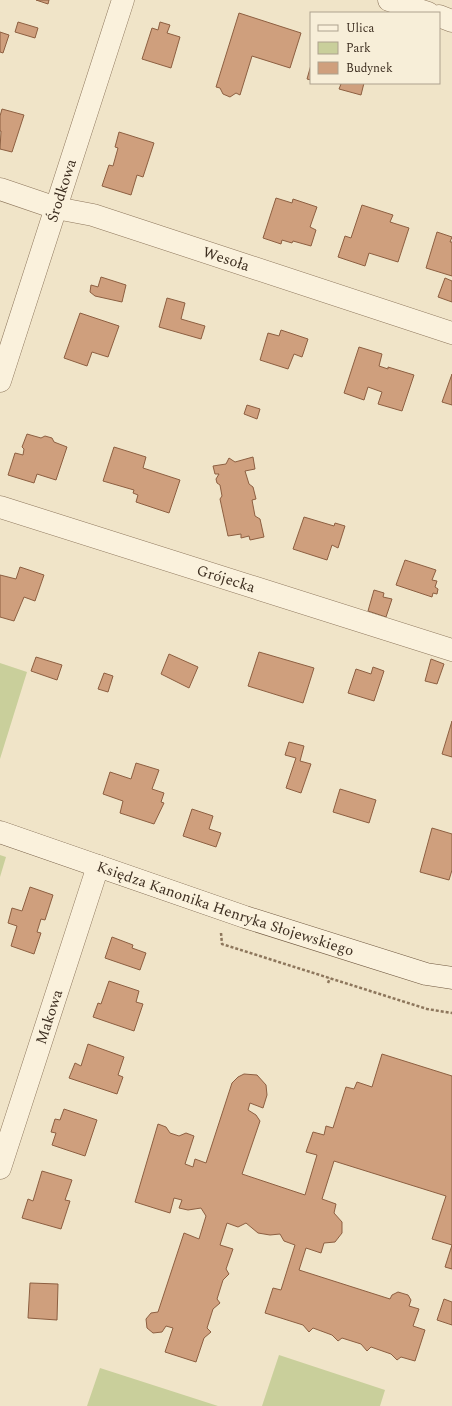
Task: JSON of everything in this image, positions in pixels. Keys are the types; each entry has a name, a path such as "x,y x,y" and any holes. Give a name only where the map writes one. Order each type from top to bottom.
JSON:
{"street":[{"name":"Środkowa","path":"0,381 123,0"},
{"path":"389,0 425,12"},
{"path":"440,16 452,21"},
{"name":"Wesoła","path":"0,190 56,208 93,214 452,333"},
{"name":"Grójecka","path":"0,507 452,650"},
{"name":"Księdza Kanonika Henryka Słojewskiego","path":"0,832 355,952 426,974 452,978"},
{"name":"Makowa","path":"0,1168 98,866"}],"path":[{"path":"220,930 222,944 427,1009 452,1013"},
{"path":"328,983 330,978"}],"green space":[{"path":"0,663 27,672 0,759"},
{"path":"0,855 6,857 0,877"},
{"path":"279,1355 385,1390 380,1406 262,1406"},
{"path":"100,1368 218,1406 87,1406"}],"building":[{"path":"36,0 49,0 48,4"},
{"path":"239,13 301,33 290,68 252,56 240,95 236,93 230,97 223,94 220,88 216,87"},
{"path":"18,22 38,28 35,38 15,32"},
{"path":"160,22 170,25 167,33 180,37 171,68 142,59 152,28 158,30"},
{"path":"0,32 9,35 3,53 0,52"},
{"path":"310,68 310,80 307,79"},
{"path":"341,84 364,84 361,95 339,89"},
{"path":"2,109 24,115 12,152 0,149 0,116"},
{"path":"119,132 154,143 143,177 137,175 131,195 102,186 109,165 113,166 118,148 115,147"},
{"path":"276,198 292,203 293,199 317,207 310,227 316,230 311,246 293,241 292,243 282,240 281,244 263,238"},
{"path":"362,205 393,215 390,222 409,228 398,262 369,253 365,266 338,257 345,236 351,238"},
{"path":"437,232 452,237 450,242 452,242 452,276 426,268"},
{"path":"101,277 126,285 122,302 95,296 90,292 91,285 98,287"},
{"path":"445,278 452,281 452,302 438,297"},
{"path":"167,298 185,303 181,319 205,326 201,339 159,327"},
{"path":"80,313 119,326 108,357 92,352 87,366 64,358"},
{"path":"281,330 308,339 302,357 294,354 288,369 260,360 268,333 279,336"},
{"path":"359,347 382,354 379,366 388,369 388,367 414,375 402,411 378,404 382,392 368,387 364,400 344,393"},
{"path":"452,374 452,405 442,402"},
{"path":"247,405 260,409 257,419 244,414"},
{"path":"27,434 41,438 45,436 52,438 54,442 67,447 56,480 37,474 34,483 8,475 15,453 23,455 24,449 22,447"},
{"path":"114,447 146,457 143,468 180,480 169,513 136,502 138,495 133,493 134,490 103,481"},
{"path":"253,457 255,469 245,471 249,484 253,487 256,499 252,500 255,516 260,519 264,537 250,540 249,536 241,538 241,534 228,536 220,499 222,496 220,485 217,483 216,479 219,474 215,474 213,466 226,464 229,458 235,462"},
{"path":"304,517 334,526 335,523 345,526 338,548 332,545 327,560 293,549"},
{"path":"405,560 436,570 432,580 437,581 435,587 438,589 437,594 433,593 432,597 396,585"},
{"path":"20,567 44,575 35,601 24,597 14,621 0,617 0,575 16,579"},
{"path":"374,590 384,593 383,597 392,599 386,617 368,611"},
{"path":"259,652 314,668 303,703 248,686"},
{"path":"169,654 198,667 189,688 161,674"},
{"path":"36,657 62,665 57,680 31,671"},
{"path":"431,659 444,664 437,684 425,681"},
{"path":"373,667 384,671 374,701 348,693 356,669 371,674"},
{"path":"104,673 113,676 108,692 98,689"},
{"path":"452,721 452,757 442,754"},
{"path":"289,742 304,746 300,761 311,764 301,793 286,788 296,758 285,755"},
{"path":"136,763 159,770 152,789 164,793 161,802 164,803 154,824 120,813 123,801 103,794 110,772 131,779"},
{"path":"340,789 376,800 369,823 333,812"},
{"path":"192,809 213,816 209,829 221,833 216,847 183,836"},
{"path":"432,828 452,834 452,870 449,880 420,872"},
{"path":"30,887 53,895 45,920 41,919 37,932 41,933 34,954 11,946 17,926 8,923 12,908 22,911"},
{"path":"112,937 133,945 132,948 146,953 140,970 105,958"},
{"path":"109,981 139,991 136,1002 143,1004 134,1031 93,1017 98,1003 101,1004"},
{"path":"88,1044 124,1057 118,1075 123,1077 117,1094 69,1078 75,1063 81,1066"},
{"path":"382,1054 452,1076 452,1245 432,1239 446,1196 334,1161 322,1199 336,1204 334,1213 342,1222 342,1233 335,1242 324,1243 321,1253 306,1248 299,1270 390,1299 392,1295 398,1292 408,1295 411,1300 409,1306 419,1309 413,1326 425,1330 415,1361 401,1357 397,1360 391,1354 371,1347 367,1351 361,1344 342,1338 338,1341 332,1335 313,1328 309,1332 303,1325 265,1313 273,1288 281,1290 295,1245 284,1241 280,1234 270,1235 258,1233 246,1223 238,1227 227,1223 220,1245 233,1249 226,1269 229,1274 223,1280 217,1299 220,1303 213,1309 207,1328 211,1332 204,1338 196,1362 165,1352 173,1328 166,1326 162,1332 153,1333 147,1328 146,1319 151,1313 158,1312 184,1233 199,1239 206,1216 201,1208 188,1210 179,1208 182,1200 174,1198 170,1213 135,1202 158,1124 166,1127 170,1133 179,1136 186,1133 194,1136 185,1164 193,1167 195,1159 206,1163 232,1083 244,1074 257,1075 266,1085 267,1095 263,1108 250,1103 248,1110 256,1115 260,1121 242,1174 305,1195 317,1155 306,1152 313,1132 324,1135 326,1126 333,1128 346,1087 354,1089 357,1082 372,1087"},
{"path":"64,1109 97,1120 85,1156 52,1145 56,1133 51,1132 55,1119 60,1120"},
{"path":"42,1171 72,1180 65,1200 70,1201 61,1229 22,1218 28,1199 33,1201"},
{"path":"452,1245 452,1269 445,1267"},
{"path":"30,1283 58,1284 57,1320 28,1318"},
{"path":"444,1299 452,1302 452,1325 437,1320"}]}
